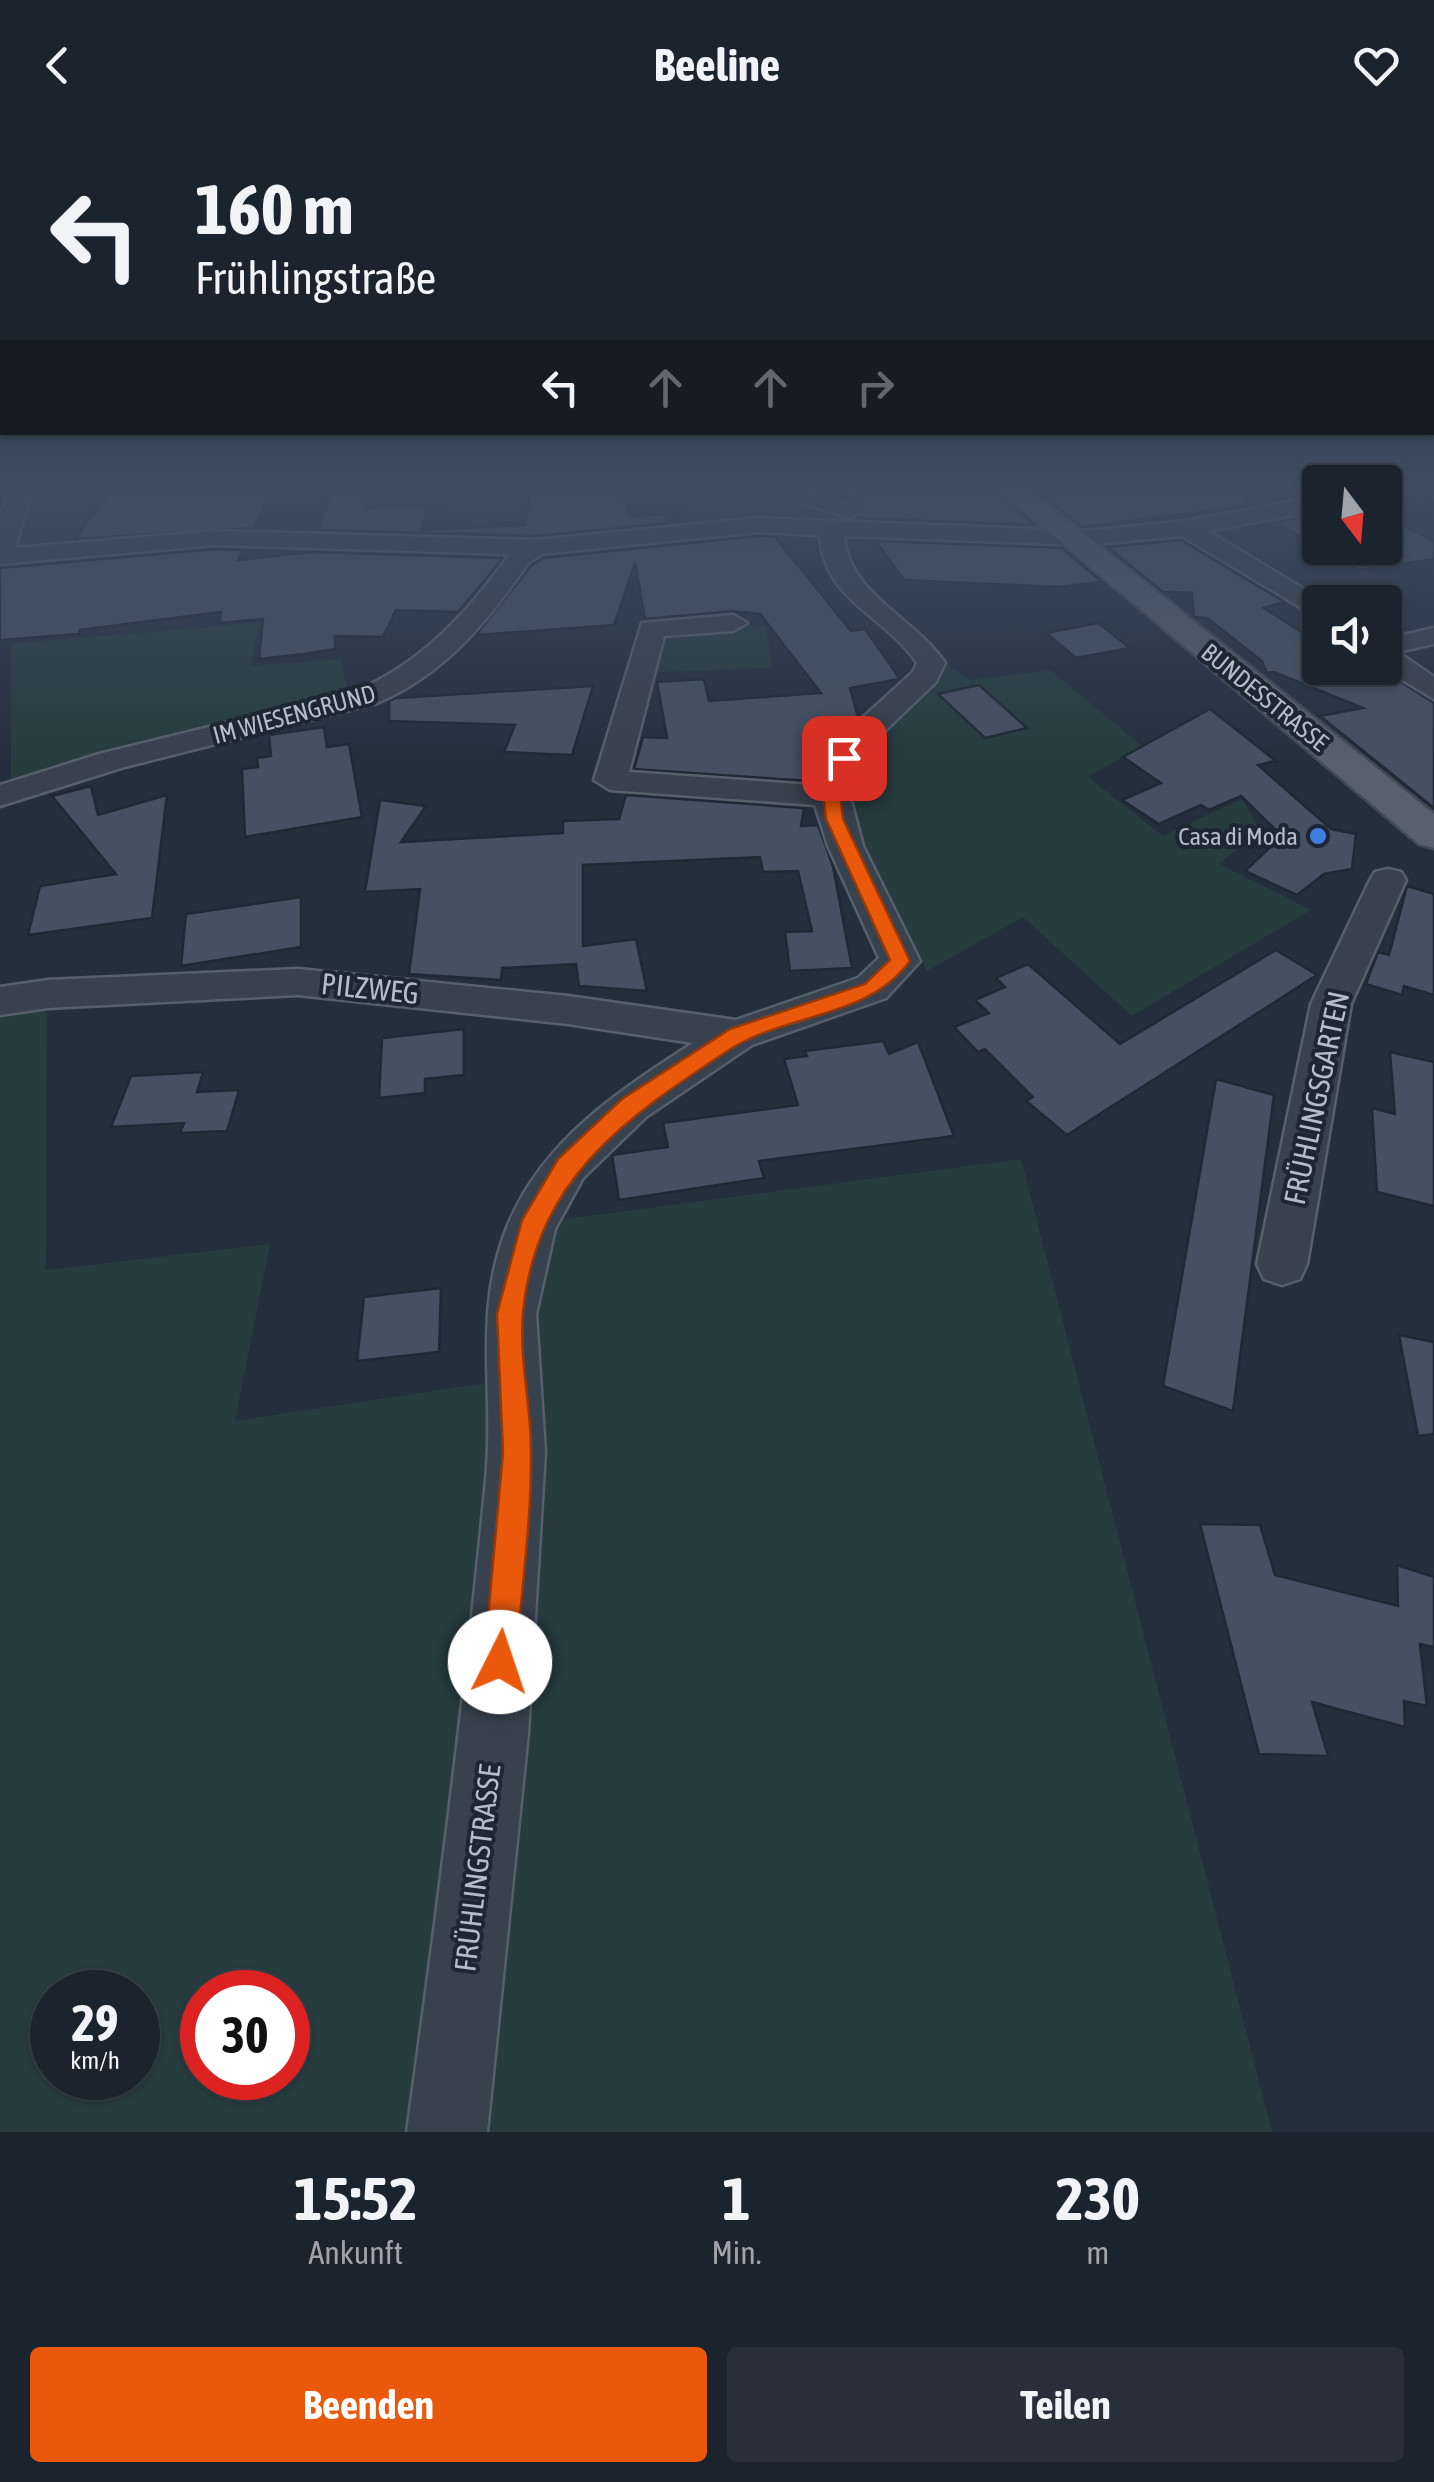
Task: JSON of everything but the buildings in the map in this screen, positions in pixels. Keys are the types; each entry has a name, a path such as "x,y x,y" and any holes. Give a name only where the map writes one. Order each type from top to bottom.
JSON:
{"main road":[{"name":"BUNDESSTRASSE","path":"1114,575 1434,836"}],"street":[{"name":"IM WIESENGRUND","path":"0,796 110,761 366,698 404,684 442,653 505,575"},
{"path":"734,623 652,628 610,780 829,796 829,778 859,738 926,676 931,663 926,652 878,614 844,575"},
{"path":"1263,575 1302,600"},
{"path":"1402,643 1434,636"},
{"path":"1402,668 1434,690"},
{"name":"FRÜHLINGSTRASSE","path":"448,2132 494,1732 517,1452 510,1314 531,1227 566,1166 630,1104 737,1034 872,988 900,961 834,819 829,796"},
{"name":"FRÜHLINGSGARTEN","path":"1282,1264 1331,1004 1388,880"},
{"name":"PILZWEG","path":"0,1002 48,994 298,982 568,1010 737,1034"}],"green space":[{"path":"259,623 251,666 341,659 349,701 11,792 11,644"},
{"path":"766,625 772,668 655,672 662,634"},
{"path":"938,660 970,680 1050,670 1142,746 1088,777 1163,836 1242,799 1260,831 1219,864 1311,910 1132,1016 1023,917 927,971 858,830 848,781"},
{"path":"47,1003 46,1270 270,1244 235,1421 486,1383 550,1221 1021,1159 1272,2132 0,2132 0,1009"}],"place":[{"name":"Casa di Moda","path":"1318,836"}],"route":[{"path":"500,1662 517,1452 510,1314 531,1227 566,1166 630,1104 737,1034 872,988 900,961 882,914 834,819 829,778 844,758"}]}
